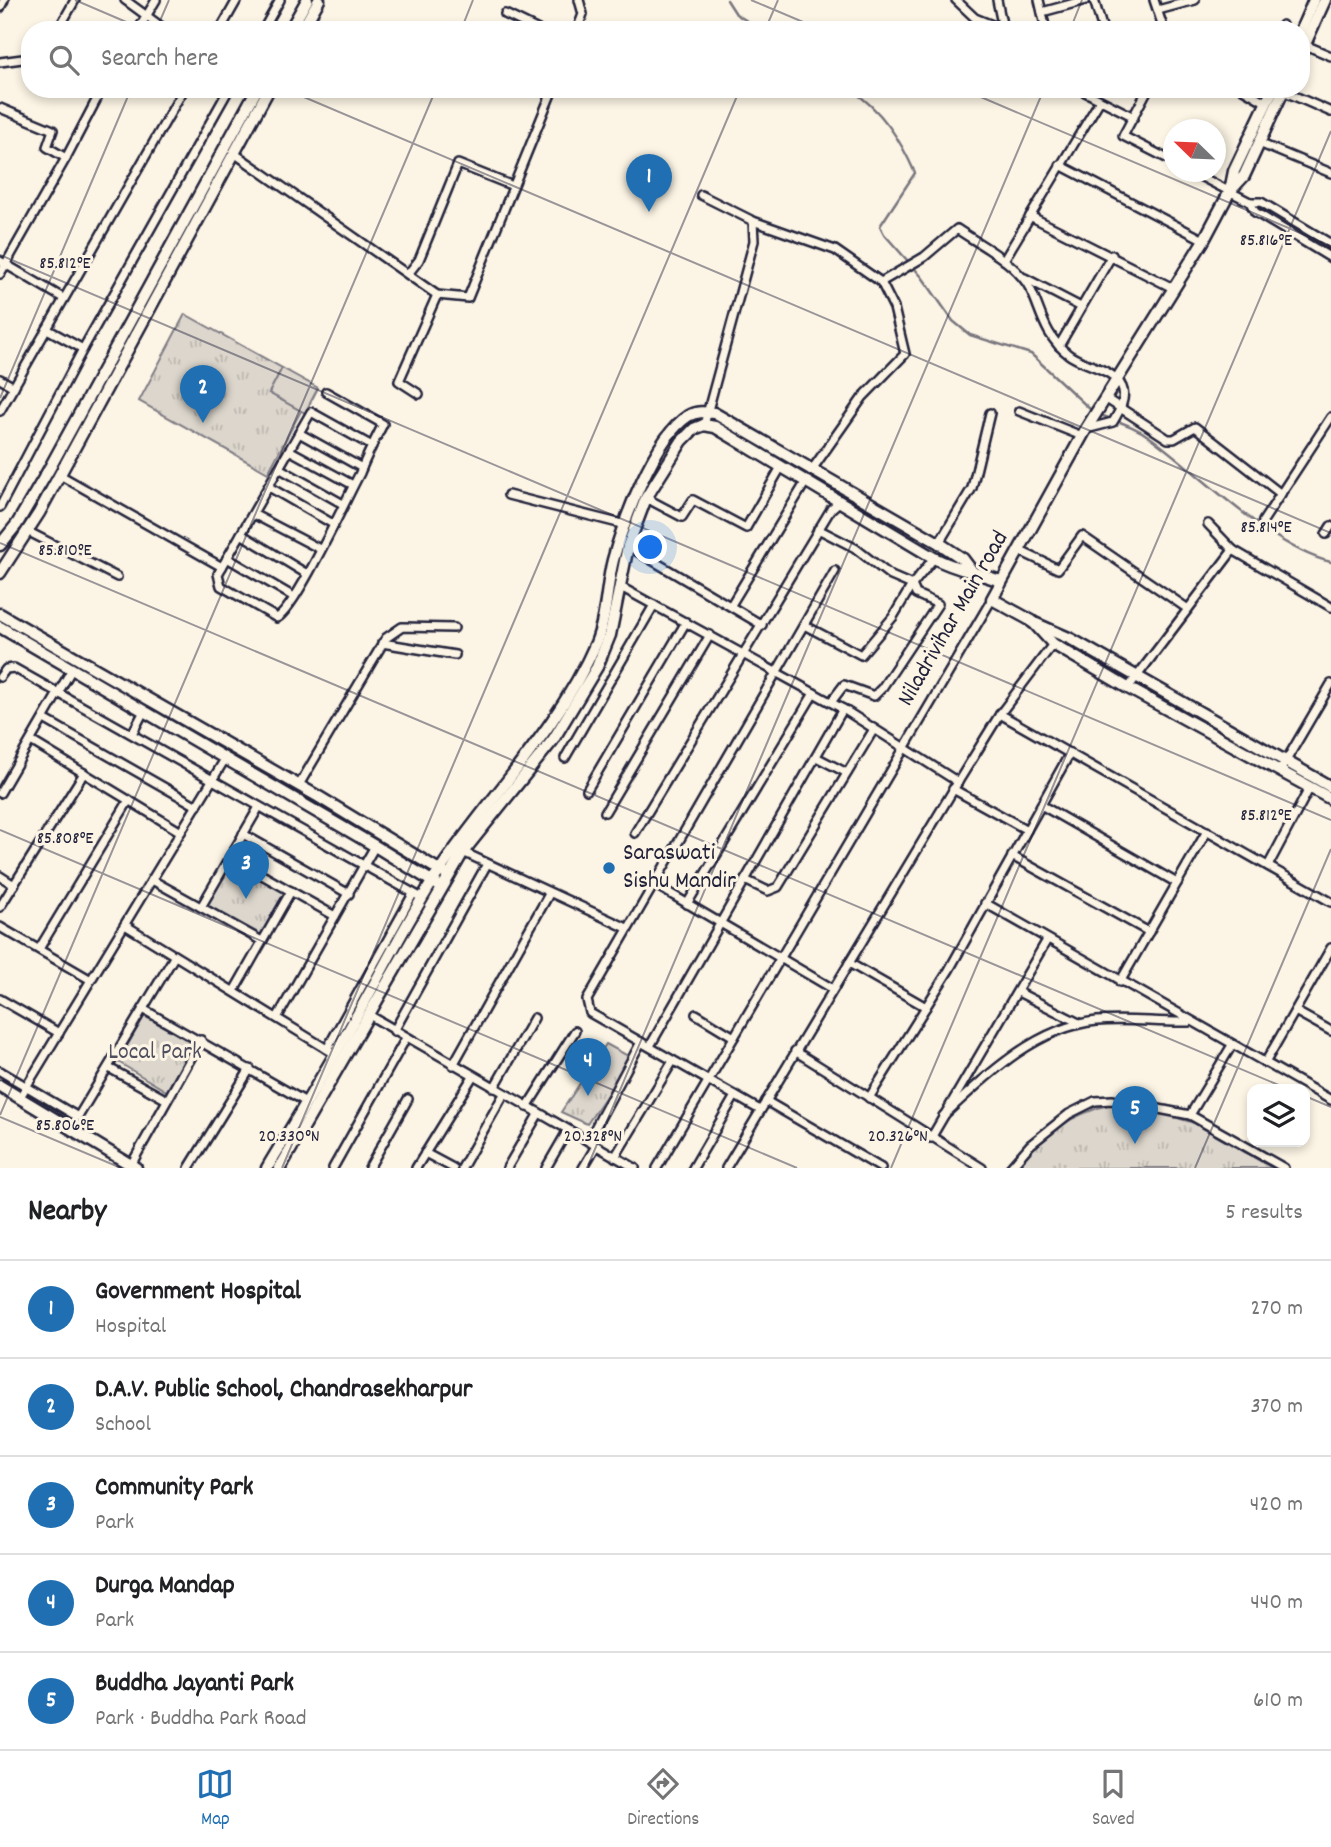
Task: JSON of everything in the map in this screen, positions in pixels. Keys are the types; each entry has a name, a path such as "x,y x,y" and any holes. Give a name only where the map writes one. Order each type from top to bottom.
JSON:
{"street":[{"path":"0,8 4,0"},
{"path":"63,21 75,0"},
{"path":"125,0 151,21"},
{"path":"144,21 156,0"},
{"path":"225,21 237,0"},
{"path":"268,21 280,0"},
{"path":"295,21 307,0"},
{"path":"307,21 319,0"},
{"path":"579,0 583,14 580,21"},
{"path":"956,0 975,18 983,21"},
{"path":"997,0 1002,21"},
{"path":"1039,0 1044,21"},
{"path":"1042,12 1086,0"},
{"path":"1094,0 1100,21"},
{"path":"1154,0 1161,21"},
{"path":"1158,10 1195,0"},
{"path":"1305,21 1314,0"},
{"path":"1310,33 1325,0"},
{"path":"505,14 519,21"},
{"path":"1310,51 1331,56"},
{"path":"0,62 21,59"},
{"path":"0,274 3,263 66,158 97,98"},
{"path":"0,411 179,98"},
{"path":"0,507 83,349 224,98"},
{"path":"0,545 17,524 48,471 252,98"},
{"path":"0,573 60,475 264,98"},
{"path":"234,153 436,295 468,298 549,98"},
{"path":"1093,98 1134,117"},
{"path":"1144,98 1123,136 1163,156"},
{"path":"1260,98 1267,103"},
{"path":"1230,191 1234,170 1272,98"},
{"name":"Niladrivihar Main road","path":"657,1168 992,599 1116,378 1204,240 1230,191 1244,176 1277,98"},
{"path":"1298,98 1331,113"},
{"path":"1004,260 1099,102"},
{"path":"0,108 53,130 47,147 66,158"},
{"path":"1259,143 1331,173"},
{"path":"408,274 419,260 458,163 513,186"},
{"path":"1060,165 1204,240"},
{"path":"1212,182 1250,202 1261,202 1331,244"},
{"path":"701,195 753,221 835,250 881,282 894,308 905,354 863,397 811,471"},
{"path":"1250,202 1255,212 1331,258"},
{"path":"1030,216 1173,288"},
{"path":"704,425 754,241 753,221"},
{"path":"881,282 915,261 957,229 1004,260 1024,278 1081,307"},
{"path":"1059,346 1112,255"},
{"path":"3,263 63,298"},
{"path":"1019,411 1087,428 1113,422 1120,408 1123,389 1116,378 1069,355 1059,346 1048,333 1024,278"},
{"path":"419,394 399,381 436,295"},
{"path":"47,329 83,349"},
{"path":"0,379 14,387"},
{"path":"326,392 383,424 362,468 307,574 281,617 270,617 221,586 218,574 308,416 315,413 372,446"},
{"path":"1103,400 1168,439 1174,439 1190,427 1195,427 1281,494"},
{"path":"331,1051 351,1036 369,1016 444,873 557,715 583,671 601,626 613,561 626,525 669,434 688,416 707,412 939,543 972,570 1000,581"},
{"path":"939,543 972,488 990,412"},
{"path":"1263,521 1331,417"},
{"path":"444,873 553,740 581,696 610,635 628,546 646,498 682,441 694,429 704,425 715,427 934,558 960,571 972,570"},
{"path":"299,433 362,468"},
{"path":"289,450 353,485"},
{"path":"646,498 682,517 694,500 746,528 781,467"},
{"path":"279,468 343,504"},
{"path":"60,475 222,567"},
{"path":"730,606 805,483"},
{"path":"269,487 333,524"},
{"path":"508,495 626,525"},
{"path":"635,833 818,529 839,502"},
{"path":"253,514 320,549"},
{"path":"1208,524 1233,550 1331,607"},
{"path":"1326,534 1331,526"},
{"path":"818,529 855,548 891,576 912,585 916,594 938,604 874,696 844,685 831,702"},
{"path":"27,531 117,577"},
{"path":"241,534 307,574"},
{"path":"1018,550 1058,569 1082,536 1188,609"},
{"path":"628,546 762,625"},
{"path":"1128,688 1233,550"},
{"path":"228,558 294,597"},
{"path":"804,625 860,655 893,617 912,585 934,558"},
{"path":"760,1110 586,1008 587,1000 835,571"},
{"path":"619,586 843,709 1027,830"},
{"path":"992,599 1071,639 1136,677 1283,766 1331,799"},
{"path":"565,758 654,605"},
{"path":"0,614 299,785 444,873"},
{"path":"1032,621 1053,644 1128,688 1283,766 1331,787"},
{"path":"587,790 686,622"},
{"path":"0,627 437,885"},
{"path":"299,785 382,643 402,627 454,628"},
{"path":"605,812 710,635"},
{"path":"382,643 455,655"},
{"path":"726,1168 1000,714 1053,644"},
{"path":"1,675 6,669 13,668 60,692 364,868 418,896"},
{"path":"0,793 72,669"},
{"path":"94,683 101,671"},
{"path":"1283,766 1331,684"},
{"path":"687,904 814,693"},
{"path":"650,1046 843,709"},
{"path":"132,734 144,711"},
{"path":"1000,714 1331,902"},
{"path":"44,719 197,806"},
{"path":"745,880 768,891 775,890 874,729"},
{"path":"31,741 181,832"},
{"path":"869,1098 926,1007 1070,753"},
{"path":"816,757 847,774"},
{"path":"20,1097 225,759"},
{"path":"0,907 84,773"},
{"path":"1268,866 1310,787"},
{"path":"38,949 129,800"},
{"path":"1041,805 1177,883"},
{"path":"201,907 258,807"},
{"path":"1120,982 1207,831"},
{"path":"243,834 349,894"},
{"path":"277,1018 375,846"},
{"path":"463,852 627,928"},
{"path":"1012,856 1149,932"},
{"path":"230,857 335,916"},
{"path":"394,1031 486,864"},
{"path":"0,876 14,885"},
{"path":"152,880 261,941"},
{"path":"654,884 833,989"},
{"path":"267,1168 418,896 437,885"},
{"path":"233,991 291,891"},
{"path":"453,1065 550,894"},
{"path":"280,1168 351,1036 418,896"},
{"path":"985,903 1331,1100"},
{"path":"125,925 331,1051"},
{"path":"0,927 91,980"},
{"path":"931,1138 1047,940"},
{"path":"1265,1063 1331,948"},
{"path":"0,1071 78,1117 174,957"},
{"path":"849,963 926,1007"},
{"path":"1322,963 1331,968"},
{"path":"1018,992 1079,1023"},
{"path":"0,999 60,1033"},
{"path":"143,1009 306,1102"},
{"path":"1295,1011 1331,1031"},
{"path":"696,1014 734,1037"},
{"path":"369,1016 588,1141 625,1166 635,1168"},
{"path":"494,1088 534,1018"},
{"path":"943,1116 1003,1063 1034,1044 1079,1023 1122,1020 1192,1022"},
{"path":"527,1107 575,1031"},
{"path":"333,1168 406,1038"},
{"path":"0,1086 134,1166 201,1040"},
{"path":"588,1141 641,1042"},
{"path":"1190,1115 1232,1045"},
{"path":"795,1051 982,1168"},
{"path":"615,1157 673,1061"},
{"path":"108,1068 167,1100"},
{"path":"189,1168 250,1069"},
{"path":"416,1168 472,1076"},
{"path":"462,1168 504,1094"},
{"path":"693,1168 735,1096"},
{"path":"369,1168 408,1099"},
{"path":"1010,1168 1052,1126 1095,1101 1112,1100 1190,1115 1284,1168"},
{"path":"766,1101 881,1168"},
{"path":"507,1168 539,1114"},
{"path":"546,1168 568,1130"},
{"path":"583,1168 596,1146"},
{"path":"425,1153 453,1168"}],"green space":[{"path":"185,314 282,368 269,393 301,411 268,473 139,401"},
{"path":"282,368 318,388 305,413 269,393"},
{"path":"230,857 291,891 262,941 201,907"},
{"name":"Local Park","path":"144,1016 195,1043 168,1092 118,1062"},
{"path":"606,1044 632,1058 587,1124 561,1112"},
{"path":"1111,1104 1158,1112 1194,1123 1272,1168 1015,1168 1034,1145 1057,1127"}],"waterway":[{"path":"727,0 736,14 747,21"},
{"path":"862,98 889,126 915,173 880,226 884,234 922,277 953,321 970,335 1031,354 1092,411"},
{"path":"1098,414 1145,434 1261,526 1308,554 1331,562"}],"place":[{"name":"Government Hospital","path":"649,212"},
{"name":"D.A.V. Public School, Chandrasekharpur","path":"203,423"},
{"name":"Saraswati Sishu Mandir","path":"609,868"},
{"name":"Community Park","path":"246,899"},
{"name":"Durga Mandap","path":"588,1096"},
{"name":"Buddha Jayanti Park","path":"1135,1144"}]}
